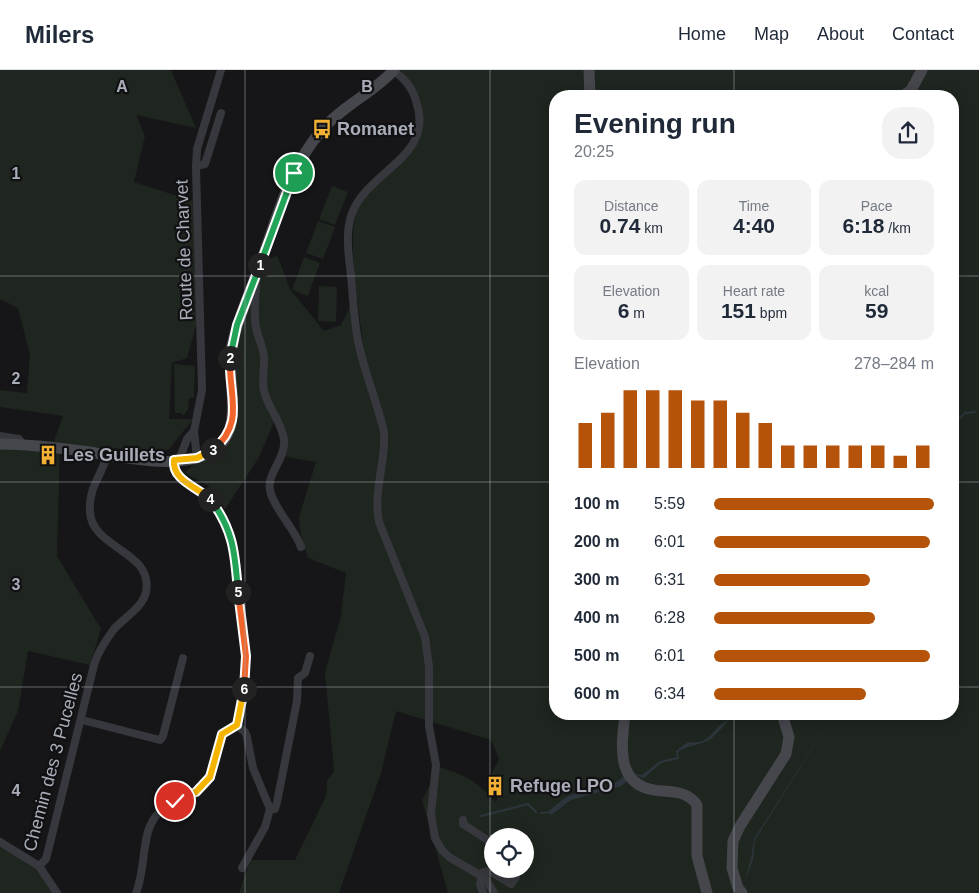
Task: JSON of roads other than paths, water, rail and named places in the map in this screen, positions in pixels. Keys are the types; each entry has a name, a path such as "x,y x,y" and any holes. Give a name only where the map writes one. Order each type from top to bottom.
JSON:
{"main road":[{"path":"589,70 590,90"},
{"path":"911,90 922,70"},
{"path":"0,444 23,444 107,455 176,460 197,458 219,445 230,426 234,410 230,362 231,348 256,274 300,161 328,124 394,71"},
{"path":"625,720 622,756 630,777 648,789 685,794 698,806 697,856 707,893"},
{"path":"742,893 738,888 732,868 733,841 743,820 786,754 789,737 784,720"}],"street":[{"name":"Route de Charvet","path":"197,458 194,431 202,390 197,149 221,70"},
{"path":"394,71 411,89 416,99 420,123 419,132 406,154 363,193 352,214 347,242 358,341 384,432 385,446 376,506 379,522 425,637 429,667 429,726 436,765 431,814 435,838 449,857 482,877 494,893"},
{"path":"196,166 205,164 221,113"},
{"path":"256,274 256,327 264,354 262,376 265,393 281,428 284,442 283,455 272,475 271,493 282,516 296,533 301,547"},
{"name":"Route de Charvet","path":"176,460 187,439 194,431"},
{"path":"0,436 18,439 23,444"},
{"name":"Chemin des 3 Pucelles","path":"39,866 46,859 99,650 115,629 144,598 146,588 146,575 141,567 99,534 91,521 90,496 107,455"},
{"path":"136,893 152,822 164,806 196,792 205,785 212,774 222,734 237,725 246,678 246,656 232,538 221,514 211,500 176,474 173,468 176,460"},
{"path":"270,809 275,809 277,802 297,701 298,678 305,673 310,656"},
{"path":"82,720 160,740 163,736 183,658"},
{"path":"237,725 245,732 247,737 253,768 270,809 265,827 242,868"},
{"path":"463,820 463,824 484,838"},
{"path":"0,842 39,866 57,893"},
{"path":"483,893 480,884 484,872"},
{"path":"501,878 511,884 516,878"}],"waterway":[{"path":"959,419 965,413 975,412"},
{"path":"481,816 528,804 536,812"},
{"path":"541,813 552,812"}],"place":[{"name":"Romanet","path":"322,129"},
{"name":"Les Guillets","path":"48,455"},
{"name":"Refuge LPO","path":"495,786"}]}
